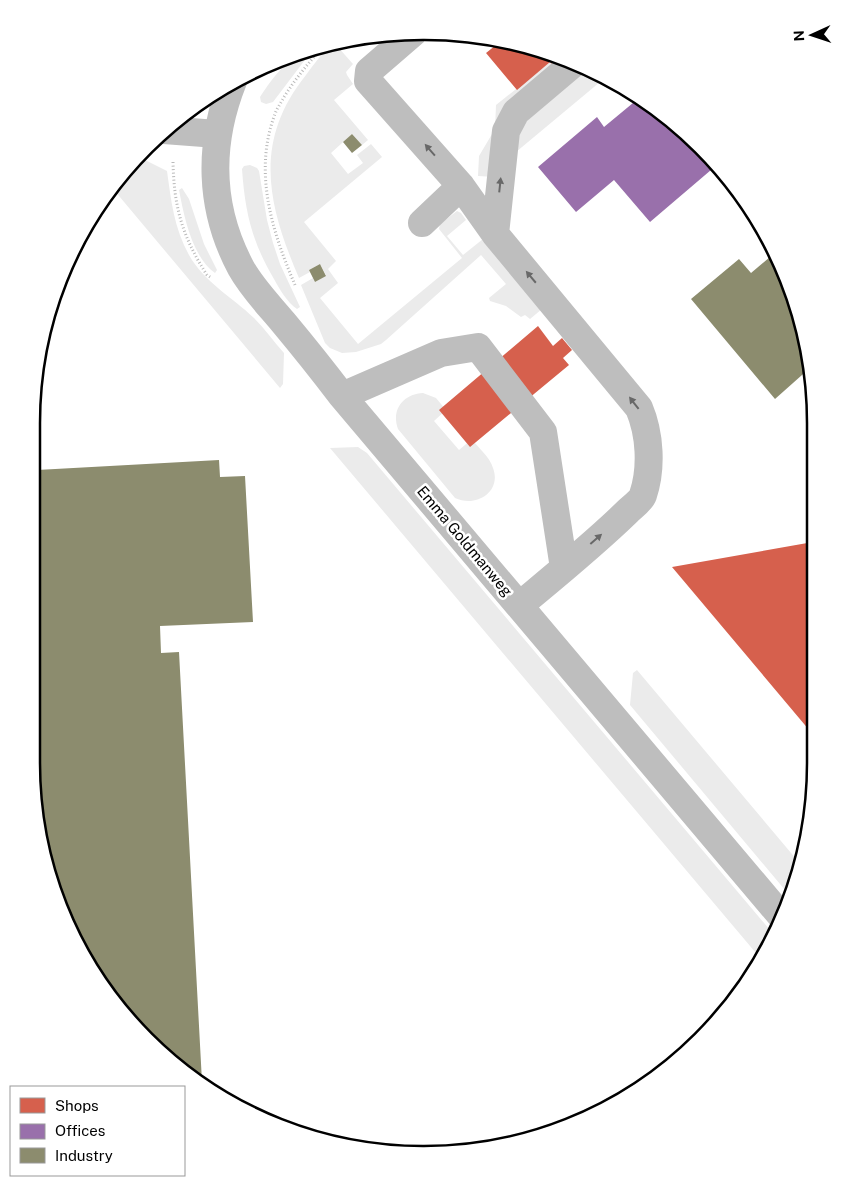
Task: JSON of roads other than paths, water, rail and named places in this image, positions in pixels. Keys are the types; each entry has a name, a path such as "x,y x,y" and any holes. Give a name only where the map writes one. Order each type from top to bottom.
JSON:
{"street":[{"path":"404,41 369,71 368,81 461,186 495,234 639,408 645,422 649,448 643,497 520,605"},
{"path":"495,234 506,132 516,112 568,68"},
{"name":"Emma Goldmanweg","path":"228,94 216,134 214,170 220,212 241,268 259,295 777,911"},
{"path":"176,131 216,134"},
{"path":"422,223 461,186"},
{"path":"342,396 441,353 478,348 542,432 564,568"}]}
